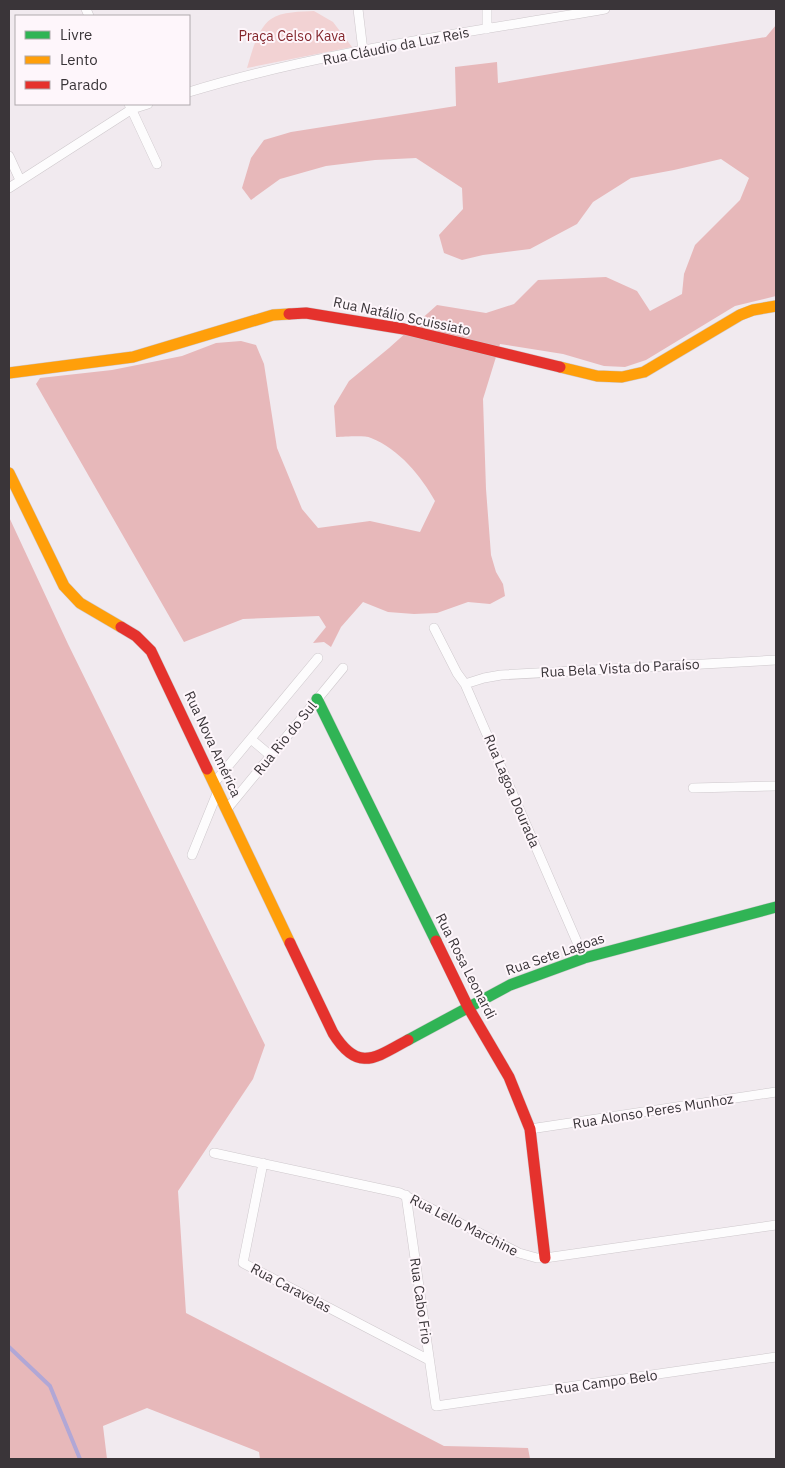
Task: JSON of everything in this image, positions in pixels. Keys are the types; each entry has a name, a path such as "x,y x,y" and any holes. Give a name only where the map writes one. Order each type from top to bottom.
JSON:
{"street":[{"path":"358,9 363,51"},
{"path":"487,9 487,29"},
{"name":"Rua Cláudio da Luz Reis","path":"190,92 240,78 363,51 605,9"},
{"path":"9,188 130,106 157,164"},
{"path":"9,156 20,180"},
{"name":"Rua Natálio Scuissiato","path":"9,373 133,357 273,315 306,313 404,330 597,376 622,377 634,375 651,368 740,315 775,308"},
{"name":"Rua Nova América","path":"9,473 64,586 80,603 136,636 151,651 333,1033 344,1049 356,1058"},
{"name":"Rua Lagoa Dourada","path":"434,628 465,684 584,958"},
{"name":"Rua Rio do Sul","path":"192,855 216,787 250,739 318,658"},
{"name":"Rua Bela Vista do Paraíso","path":"465,684 501,675 776,660"},
{"name":"Rua Rio do Sul","path":"227,809 343,668"},
{"name":"Rua Rosa Leonardi","path":"318,699 468,1007 509,1077 522,1104 530,1129 545,1258"},
{"path":"250,739 271,756"},
{"path":"693,788 776,786"},
{"name":"Rua Sete Lagoas","path":"356,1058 376,1057 510,984 584,958 776,907"},
{"name":"Rua Alonso Peres Munhoz","path":"530,1129 776,1092"},
{"name":"Rua Lello Marchine","path":"214,1153 393,1190 519,1253 537,1258 776,1225"},
{"name":"Rua Caravelas","path":"263,1163 243,1263 429,1360"},
{"name":"Rua Cabo Frio","path":"406,1195 436,1406"},
{"name":"Rua Campo Belo","path":"436,1406 776,1357"}],"green space":[{"name":"Praça Celso Kava","path":"314,11 333,22 352,47 247,68 253,48 266,23 275,16 286,13"}],"shaded area":[{"path":"776,25 776,296 735,306 646,360 625,367 604,366 563,354 500,344 483,399 486,489 491,555 496,572 503,584 505,596 490,604 468,602 437,613 414,614 388,612 363,602 341,627 331,647 324,642 313,643 326,627 319,616 243,619 184,642 36,384 40,378 112,370 182,356 216,343 241,341 256,345 264,364 277,448 302,509 318,528 370,521 420,532 435,501 416,473 391,449 371,438 359,436 336,437 334,406 349,381 437,305 486,313 514,304 538,280 606,277 637,291 650,311 682,294 684,274 695,245 740,200 749,178 721,159 631,178 593,202 577,224 530,249 483,255 462,260 444,253 439,235 463,209 462,188 416,158 375,160 326,166 280,179 251,200 242,188 251,158 264,140 291,132 456,106 455,67 497,62 498,83 766,37"},
{"path":"9,517 68,644 265,1045 253,1079 178,1191 186,1313 444,1446 528,1448 530,1459 260,1459 259,1452 147,1408 103,1426 107,1459 9,1459"}],"waterway":[{"path":"9,1347 50,1386 80,1459"}],"traffic: fast":[{"path":"317,699 436,941"},
{"path":"408,1040 510,985 584,958 776,907"}],"traffic: slow":[{"path":"560,367 597,376 622,377 644,372 740,315 753,310 776,306"},
{"path":"9,373 133,357 273,315 289,314"},
{"path":"9,473 64,586 80,603 121,627"},
{"path":"207,769 290,943"}],"traffic: jam":[{"path":"289,314 306,313 404,329 560,367"},
{"path":"121,627 136,636 151,651 207,769"},
{"path":"436,941 468,1007 509,1077 530,1129 545,1258"},
{"path":"290,943 333,1033 342,1046 351,1054 359,1058 368,1058 386,1052 408,1040"}]}
